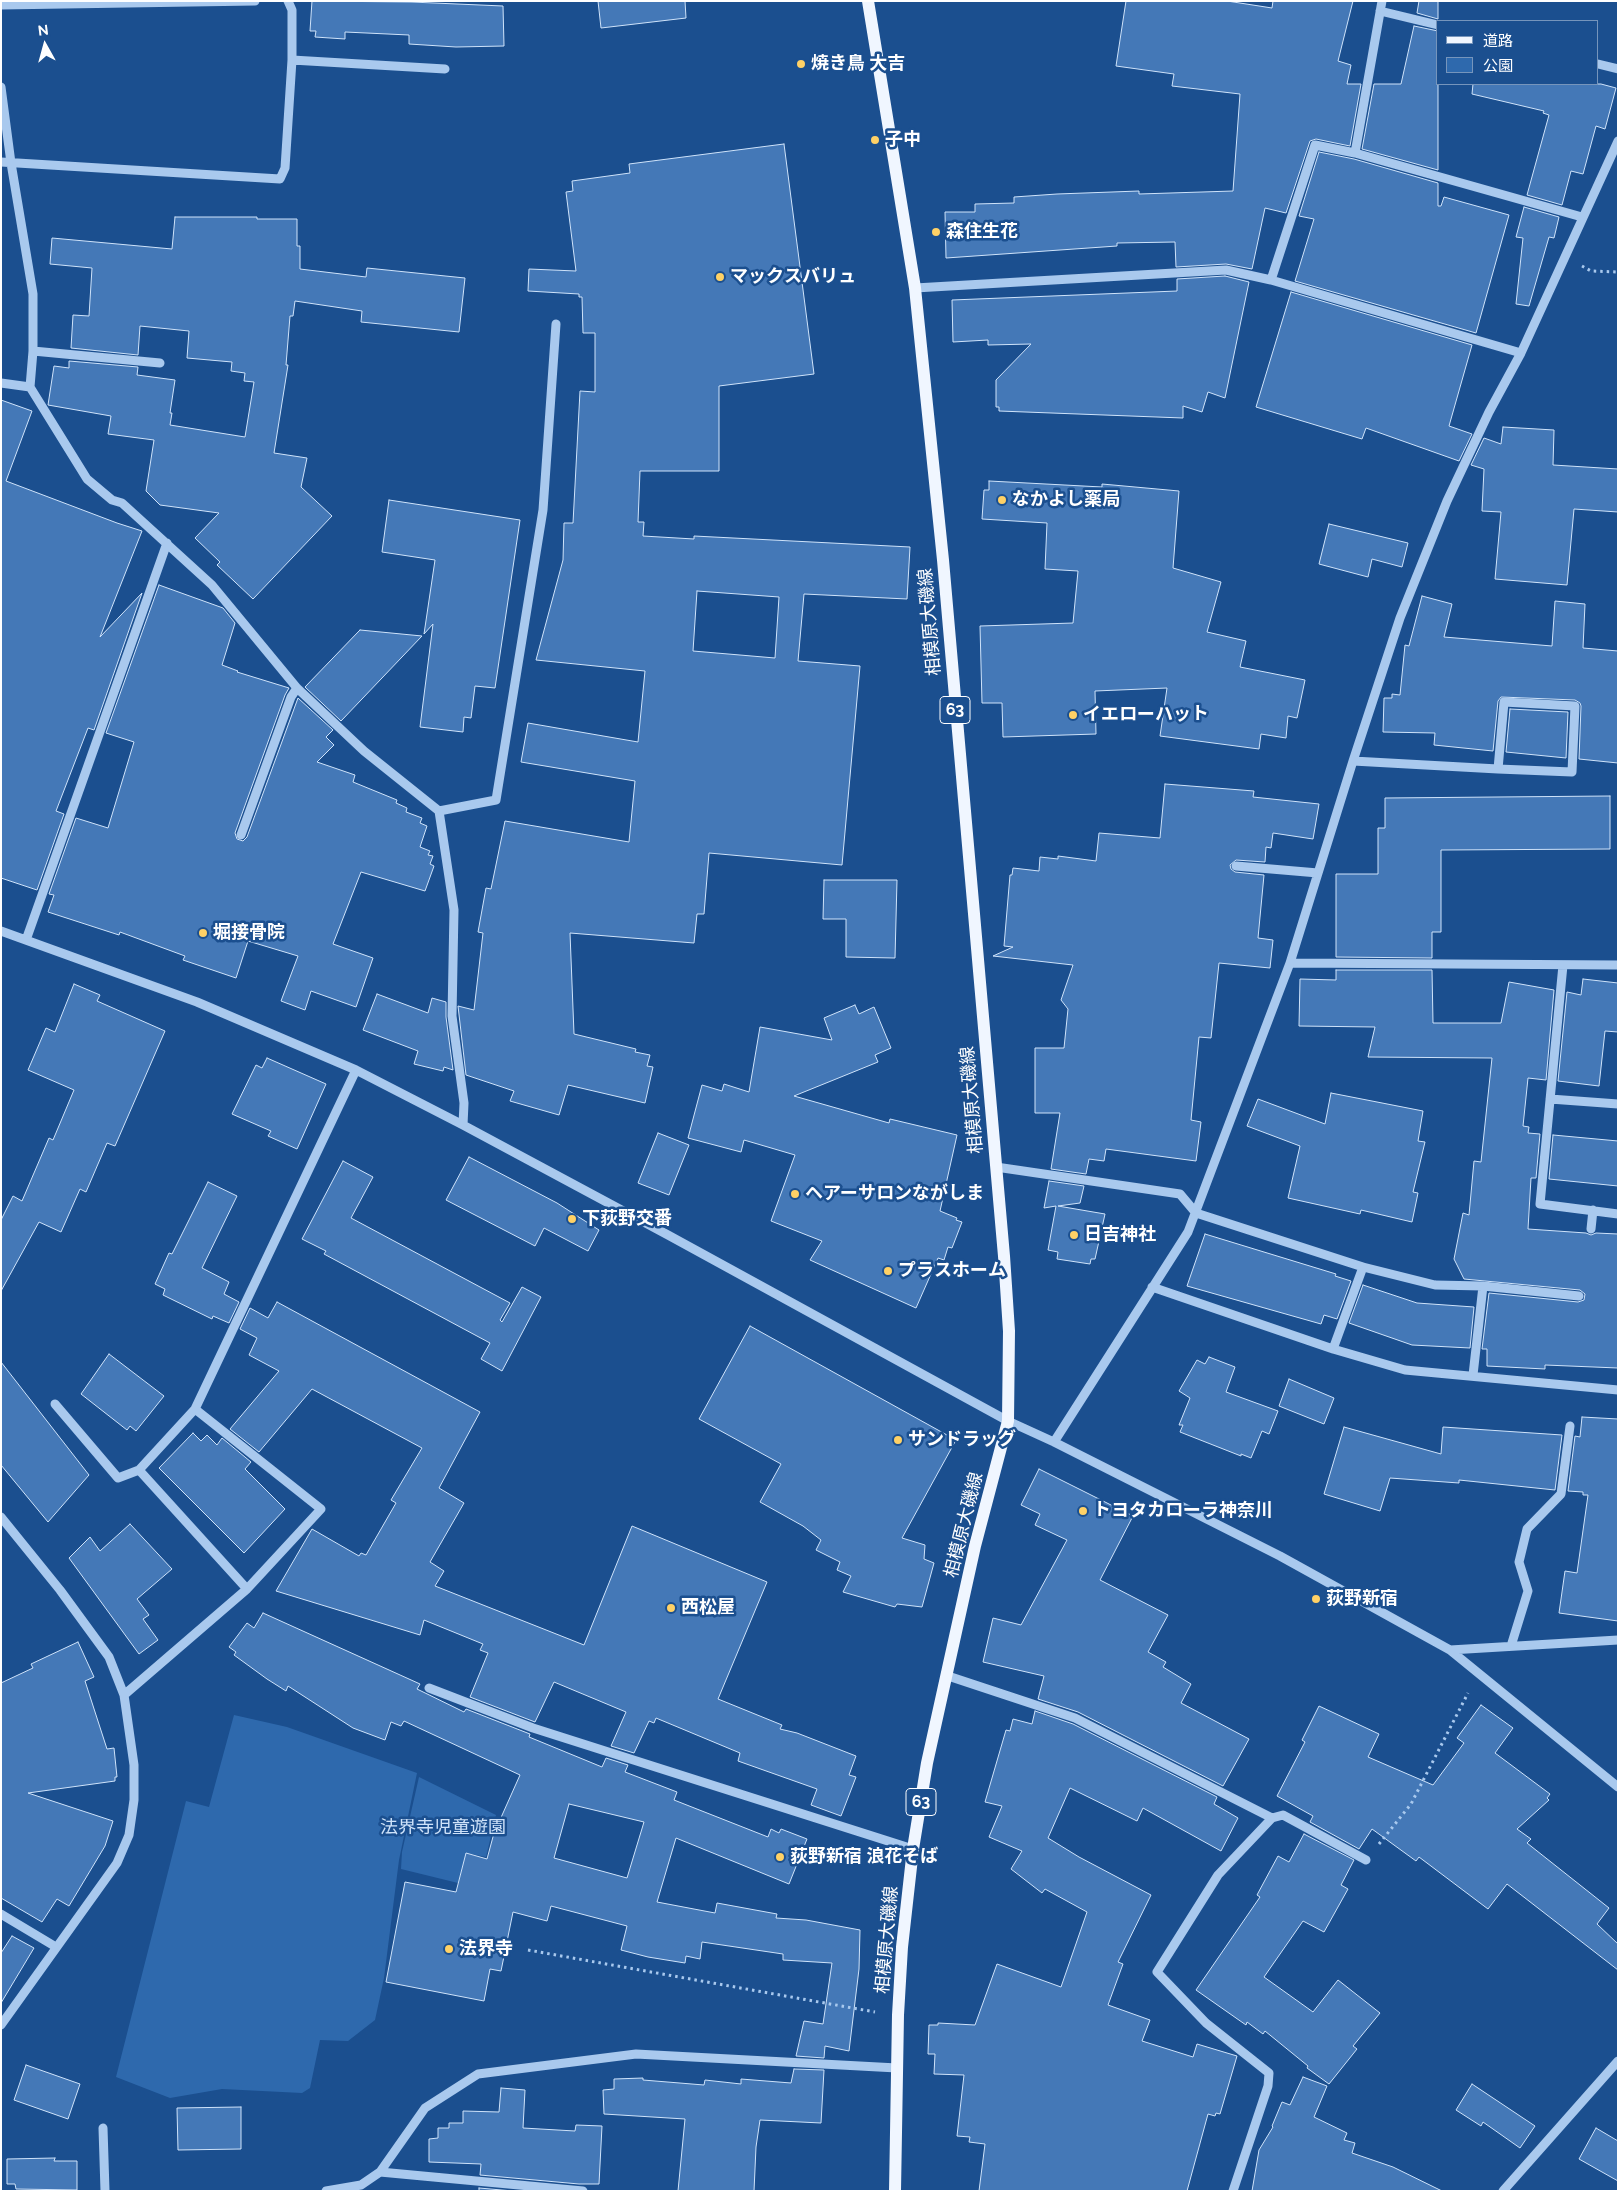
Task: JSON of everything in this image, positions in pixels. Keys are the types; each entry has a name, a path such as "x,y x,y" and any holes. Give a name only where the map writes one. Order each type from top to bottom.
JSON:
{"main road":[{"name":"相模原大磯線","path":"868,1 888,112 915,288 943,560 1009,1331 1008,1422 976,1546 927,1763 913,1849 902,1947 898,2015 895,2191"}],"street":[{"path":"1,5 255,1"},
{"path":"1,162 280,179 285,168 292,60 292,10 288,1"},
{"path":"1355,154 1382,1"},
{"path":"1380,11 1436,25"},
{"path":"292,60 444,69"},
{"path":"1599,64 1618,69"},
{"path":"1,87 11,163 33,294 33,351 30,387 86,479 112,500 122,503 212,585 297,688 364,751 439,812 454,910 452,1016 464,1103 464,1125"},
{"path":"1054,1442 1188,1232 1290,963 1353,760 1400,618 1447,501 1489,412 1521,353 1618,141"},
{"path":"1271,280 1315,145 1355,154 1582,218"},
{"path":"915,288 1226,270 1271,280 1521,353"},
{"path":"439,812 496,800 543,510 556,324"},
{"path":"33,351 160,363"},
{"path":"1,383 30,387"},
{"path":"26,940 167,543"},
{"path":"241,835 290,698 297,688"},
{"path":"1353,760 1498,768 1572,772 1575,706 1504,702 1498,768"},
{"path":"1236,866 1318,873"},
{"path":"1,931 197,1002 356,1070 464,1125 1008,1422 1054,1442 1280,1556 1450,1650 1618,1787"},
{"path":"1290,963 1618,965"},
{"path":"1563,965 1540,1204 1618,1214"},
{"path":"55,1404 118,1478 139,1470 194,1409 356,1070"},
{"path":"1550,1098 1618,1104"},
{"path":"996,1167 1180,1194 1196,1213 1363,1267 1435,1285 1483,1286 1579,1296"},
{"path":"1591,1229 1593,1210"},
{"path":"1333,1349 1363,1267"},
{"path":"1473,1375 1483,1286"},
{"path":"1152,1287 1333,1349 1405,1370 1618,1390"},
{"path":"124,1696 247,1589 321,1509 194,1409"},
{"path":"1511,1646 1528,1591 1519,1562 1527,1529 1561,1494 1570,1426"},
{"path":"139,1470 247,1589"},
{"path":"1,1518 60,1590 109,1657 124,1696 134,1765 134,1800 129,1835 117,1863 1,2025"},
{"path":"1450,1650 1618,1640"},
{"path":"948,1676 1075,1718 1272,1818"},
{"path":"429,1688 533,1728 913,1849"},
{"path":"1233,2191 1268,2086 1269,2073 1206,2023 1157,1972 1218,1874 1272,1818 1283,1815 1366,1860"},
{"path":"1,1914 56,1947"},
{"path":"326,2191 361,2185 380,2172 425,2108 478,2074 636,2054 897,2068"},
{"path":"1504,2191 1618,2061"},
{"path":"103,2128 105,2191"},
{"path":"380,2172 583,2191"}],"path":[{"path":"1564,258 1591,271 1618,272"},
{"path":"1366,1860 1411,1804 1478,1673"},
{"path":"528,1950 898,2015"}],"green space":[{"path":"234,1715 287,1727 417,1773 399,1860 384,1978 375,2020 348,2041 320,2040 310,2088 302,2093 222,2089 170,2098 116,2077 186,1801 209,1807"},
{"name":"法界寺児童遊園","path":"419,1777 496,1815 486,1857 466,1853 458,1883 401,1869 402,1852"}],"building":[{"path":"312,1 411,2 503,6 504,46 456,47 409,44 409,35 345,32 345,39 315,37 316,31 310,31"},
{"path":"598,1 685,1 686,18 601,28"},
{"path":"1126,1 1227,1 1272,8 1273,1 1353,1 1338,61 1351,65 1347,84 1361,84 1350,146 1316,139 1310,141 1286,213 1265,208 1252,269 1226,264 1176,267 1175,242 1117,243 1117,246 946,258 945,212 975,212 975,204 1014,203 1014,197 1057,194 1139,191 1139,194 1233,191 1240,94 1172,86 1174,74 1116,66"},
{"path":"1419,1 1438,1 1438,19 1417,13"},
{"path":"1414,26 1436,31 1438,170 1362,149 1374,84 1401,84"},
{"path":"1601,84 1616,88 1605,129 1596,126 1583,174 1571,171 1562,205 1527,195 1549,115 1543,113 1544,111 1472,94 1473,85"},
{"path":"784,144 814,374 719,386 719,471 640,471 638,522 644,522 643,536 694,539 694,536 910,547 907,599 804,594 798,661 860,666 842,865 709,853 704,914 697,914 694,943 570,933 574,1034 636,1049 635,1052 650,1055 647,1066 653,1067 645,1103 568,1085 559,1115 510,1101 514,1091 466,1075 458,1006 474,1010 483,933 478,932 486,888 491,889 505,821 629,842 635,781 521,762 528,723 638,742 645,671 536,660 563,560 564,523 573,523 580,391 595,392 595,333 583,333 582,297 579,297 579,294 528,291 529,269 576,271 566,192 573,191 572,181 630,173 629,164","holes":["697,591 779,597 775,658 693,651"]},
{"path":"1319,152 1354,159 1438,183 1438,206 1441,206 1444,197 1509,215 1476,333 1295,281 1314,219 1299,216"},
{"path":"1524,207 1559,217 1554,238 1549,237 1529,306 1516,304 1523,238 1516,237"},
{"path":"175,217 297,219 297,246 300,246 300,269 366,277 367,268 465,278 459,332 361,322 362,311 295,301 293,316 290,316 286,365 288,365 274,453 307,458 301,487 332,516 253,599 217,565 220,562 195,538 219,513 160,505 146,491 154,440 108,434 111,416 48,405 54,366 69,368 69,361 138,367 137,375 175,380 170,425 245,437 254,382 244,381 245,373 231,371 232,362 187,358 189,331 140,326 138,355 71,348 73,315 89,316 92,268 50,264 52,238 172,249"},
{"path":"1225,276 1249,282 1225,398 1208,392 1202,412 1183,406 1183,418 999,411 999,407 996,407 996,380 1031,344 988,345 988,340 953,342 952,300 1177,291 1177,279"},
{"path":"1291,292 1472,345 1449,426 1472,434 1459,461 1366,428 1362,439 1256,407"},
{"path":"1,400 32,411 6,481 142,531 100,637 142,593 94,730 88,728 56,811 64,814 37,890 1,878"},
{"path":"1503,427 1554,430 1553,465 1618,469 1618,512 1574,509 1567,585 1495,579 1501,512 1482,511 1484,469 1471,465 1484,438 1501,444"},
{"path":"989,481 1102,487 1102,484 1179,491 1173,568 1221,582 1207,632 1246,641 1240,667 1305,680 1297,718 1288,716 1286,738 1261,734 1259,749 1160,736 1167,688 1095,691 1096,734 1003,737 1002,703 982,703 980,626 1073,623 1078,571 1045,569 1047,523 982,519 984,490 989,490"},
{"path":"389,500 520,520 495,688 475,686 471,718 464,717 463,732 420,727 433,624 424,634 435,560 382,552"},
{"path":"1329,524 1408,543 1402,567 1372,559 1368,577 1319,564"},
{"path":"159,585 223,608 235,623 222,665 237,672 289,688 235,833 237,839 243,841 247,837 298,698 333,730 326,737 334,745 317,762 355,775 353,782 397,800 396,803 407,808 406,812 422,818 420,823 427,826 420,847 430,851 428,855 433,856 430,864 434,866 425,891 361,872 333,944 373,958 356,1007 311,991 305,1010 281,1001 298,956 248,941 236,978 183,960 185,956 120,932 119,935 48,912 54,895 49,894 76,818 108,828 134,742 106,733"},
{"path":"1422,596 1452,604 1444,637 1552,646 1555,601 1585,604 1583,648 1618,651 1618,763 1579,759 1581,706 1575,700 1501,697 1498,701 1493,751 1434,745 1435,733 1383,732 1384,698 1392,698 1392,694 1400,695 1405,645 1409,646"},
{"path":"360,630 422,636 341,721 305,687"},
{"path":"1510,709 1568,712 1566,758 1506,752"},
{"path":"1165,784 1254,791 1253,797 1319,804 1313,839 1273,833 1271,848 1266,847 1265,862 1236,860 1230,865 1231,869 1235,872 1264,875 1258,938 1273,940 1270,968 1219,963 1211,1038 1199,1037 1191,1120 1201,1122 1196,1161 1106,1149 1104,1161 1089,1159 1086,1174 1051,1169 1060,1113 1035,1113 1035,1048 1064,1048 1068,1009 1061,1000 1073,965 993,956 1013,947 1004,946 1010,875 1012,875 1013,868 1039,871 1040,857 1058,859 1058,856 1096,861 1099,833 1160,838"},
{"path":"1610,796 1610,849 1441,850 1441,932 1432,932 1432,958 1336,957 1336,874 1378,874 1378,828 1385,828 1385,798"},
{"path":"824,880 897,880 895,958 846,957 846,919 823,919"},
{"path":"1336,970 1432,970 1433,1023 1501,1023 1509,982 1554,990 1546,1080 1528,1078 1523,1126 1529,1127 1528,1133 1540,1134 1536,1178 1531,1178 1528,1229 1586,1233 1591,1235 1596,1233 1618,1234 1618,1368 1545,1365 1545,1369 1487,1366 1487,1349 1482,1349 1489,1293 1578,1302 1584,1300 1585,1294 1580,1290 1464,1279 1454,1259 1463,1213 1469,1215 1474,1161 1481,1162 1492,1058 1368,1057 1375,1027 1299,1026 1300,979 1336,980"},
{"path":"1583,979 1618,983 1618,1032 1605,1031 1599,1086 1558,1081 1567,992 1581,995"},
{"path":"74,984 100,995 97,1001 165,1031 115,1146 107,1143 86,1192 80,1189 61,1232 39,1222 1,1291 1,1220 13,1196 22,1201 49,1138 53,1140 74,1090 28,1070 46,1028 55,1032"},
{"path":"377,994 428,1013 432,998 446,1002 446,1017 453,1070 444,1067 443,1071 414,1064 418,1051 363,1030"},
{"path":"855,1005 859,1014 874,1007 891,1048 875,1055 878,1062 794,1096 889,1123 890,1119 957,1135 940,1211 962,1222 952,1248 948,1247 944,1260 938,1258 916,1308 810,1260 822,1241 771,1221 795,1155 744,1140 741,1152 688,1138 702,1085 722,1091 724,1084 749,1092 760,1027 832,1040 824,1018"},
{"path":"267,1058 326,1084 297,1149 268,1136 271,1131 232,1114 256,1065 262,1068"},
{"path":"1331,1093 1423,1111 1418,1141 1425,1142 1413,1192 1418,1193 1412,1222 1361,1210 1360,1214 1288,1198 1300,1146 1247,1126 1258,1099 1325,1124"},
{"path":"658,1133 689,1145 669,1195 638,1183"},
{"path":"1553,1135 1618,1141 1618,1186 1549,1179"},
{"path":"469,1157 557,1203 599,1230 588,1251 544,1228 535,1246 446,1200"},
{"path":"343,1161 373,1177 351,1218 510,1303 500,1320 502,1322 522,1287 541,1297 502,1371 481,1359 490,1343 324,1254 326,1251 302,1239"},
{"path":"1049,1181 1084,1186 1080,1203 1058,1206 1105,1214 1095,1259 1091,1259 1090,1264 1057,1259 1058,1252 1048,1250 1056,1206 1044,1208"},
{"path":"208,1182 237,1196 202,1268 229,1282 224,1294 239,1302 229,1323 213,1316 212,1319 163,1295 165,1289 155,1284 169,1253 172,1254"},
{"path":"1205,1234 1336,1274 1335,1276 1351,1281 1337,1319 1324,1315 1321,1324 1187,1286"},
{"path":"1363,1285 1417,1303 1474,1307 1470,1348 1412,1345 1349,1323"},
{"path":"277,1302 480,1412 439,1488 464,1503 430,1562 444,1571 435,1586 584,1645 632,1526 767,1582 718,1699 782,1725 780,1729 797,1733 856,1756 849,1775 856,1777 841,1816 811,1805 817,1789 738,1761 740,1753 656,1718 654,1723 649,1721 634,1753 611,1746 626,1712 554,1682 535,1722 470,1697 488,1653 480,1650 483,1644 424,1620 420,1635 276,1591 312,1529 359,1556 361,1553 366,1555 396,1503 391,1500 422,1448 312,1389 259,1452 230,1429 279,1371 249,1355 257,1338 240,1329 250,1308 268,1318"},
{"path":"750,1326 956,1440 902,1538 925,1545 924,1559 934,1563 922,1607 897,1604 895,1607 843,1592 851,1576 837,1570 840,1562 816,1550 821,1540 803,1526 760,1502 781,1464 699,1419"},
{"path":"109,1354 164,1396 136,1431 130,1426 127,1430 81,1394"},
{"path":"1209,1357 1235,1367 1226,1392 1278,1411 1269,1434 1262,1431 1251,1458 1241,1454 1241,1456 1180,1432 1183,1425 1179,1425 1190,1398 1179,1391 1197,1360 1205,1364"},
{"path":"1,1362 89,1475 48,1522 1,1465"},
{"path":"1289,1379 1334,1398 1324,1424 1279,1406"},
{"path":"1582,1417 1618,1419 1618,1621 1559,1613 1565,1571 1577,1573 1588,1495 1583,1495 1583,1492 1568,1491 1575,1436 1580,1437"},
{"path":"1344,1427 1441,1454 1443,1427 1562,1435 1555,1490 1459,1480 1459,1483 1390,1478 1380,1511 1324,1494"},
{"path":"193,1433 201,1441 207,1435 217,1445 222,1438 251,1462 245,1469 285,1509 244,1553 159,1468"},
{"path":"1039,1469 1133,1516 1100,1580 1168,1615 1148,1652 1166,1662 1163,1667 1191,1684 1181,1703 1249,1739 1223,1786 1078,1712 1038,1699 1044,1676 983,1662 993,1618 1021,1625 1067,1540 1035,1525 1040,1514 1021,1505"},
{"path":"130,1524 172,1569 137,1599 149,1615 143,1619 158,1640 139,1654 69,1558 90,1537 100,1551"},
{"path":"263,1613 420,1684 417,1689 464,1712 466,1709 530,1734 529,1737 602,1767 606,1758 628,1765 625,1772 677,1792 674,1800 768,1837 771,1829 779,1833 781,1829 807,1839 789,1884 676,1838 657,1902 715,1913 717,1903 777,1914 776,1918 806,1920 860,1930 859,1969 849,2051 825,2046 824,2058 796,2056 804,2021 823,2024 832,1963 783,1960 783,1954 702,1942 700,1959 686,1956 685,1963 648,1957 621,1950 627,1926 551,1906 547,1921 513,1912 501,1971 490,1969 484,2001 386,1982 405,1882 456,1892 466,1853 487,1859 497,1822 499,1822 520,1775 404,1721 401,1726 391,1722 385,1740 353,1728 288,1686 286,1691 234,1655 236,1652 229,1647 247,1623 254,1628","holes":["569,1804 644,1822 627,1878 554,1858"]},
{"path":"78,1642 94,1677 85,1681 107,1749 114,1748 117,1777 115,1777 115,1781 28,1793 113,1821 105,1846 69,1906 57,1899 42,1922 1,1898 1,1683 33,1668 31,1664"},
{"path":"1481,1705 1513,1728 1495,1753 1550,1794 1547,1798 1549,1800 1517,1829 1531,1839 1527,1843 1609,1908 1597,1924 1618,1944 1618,1970 1507,1884 1488,1909 1419,1857 1416,1861 1372,1829 1359,1849 1310,1822 1313,1816 1277,1796 1305,1742 1302,1740 1319,1706 1379,1734 1368,1757 1433,1785 1464,1743 1457,1738"},
{"path":"1035,1711 1073,1724 1217,1797 1214,1804 1238,1818 1221,1851 1143,1808 1137,1821 1070,1788 1048,1838 1079,1857 1151,1895 1118,1962 1123,1964 1108,2005 1150,2020 1142,2041 1193,2057 1197,2044 1237,2056 1220,2114 1216,2113 1215,2116 1208,2114 1187,2191 979,2191 985,2144 969,2142 970,2137 957,2136 964,2075 934,2074 935,2054 928,2054 929,2025 938,2025 938,2023 975,2025 997,1964 1061,1987 1087,1912 1045,1889 1042,1893 1011,1869 1022,1851 989,1837 1002,1806 985,1802 1006,1730 1010,1731 1013,1719 1032,1724"},
{"path":"1304,1834 1354,1860 1341,1885 1348,1889 1324,1932 1303,1921 1264,1977 1313,2012 1338,1980 1380,2013 1353,2046 1357,2049 1329,2084 1307,2068 1308,2066 1265,2031 1263,2034 1247,2022 1246,2025 1196,1990 1260,1897 1257,1895 1278,1856 1289,1862"},
{"path":"12,1936 34,1948 1,2003 1,1953"},
{"path":"26,2065 80,2084 68,2119 14,2100"},
{"path":"794,2069 824,2070 821,2123 760,2120 756,2147 754,2191 678,2191 685,2119 604,2114 603,2090 614,2089 614,2079 643,2078 643,2080 704,2085 705,2080 741,2084 741,2079 791,2083"},
{"path":"1303,2077 1327,2086 1314,2117 1347,2133 1344,2140 1355,2143 1352,2153 1393,2167 1442,2191 1252,2191 1259,2150 1273,2127 1282,2102 1290,2105"},
{"path":"1472,2084 1535,2126 1520,2148 1483,2122 1481,2126 1456,2110"},
{"path":"501,2088 525,2090 523,2128 575,2131 576,2125 602,2126 599,2184 579,2184 480,2175 481,2164 429,2162 429,2139 438,2138 438,2128 449,2128 449,2123 463,2123 463,2111 499,2112"},
{"path":"241,2107 241,2149 178,2150 177,2108"},
{"path":"1596,2128 1618,2141 1618,2181 1579,2159"},
{"path":"55,2158 54,2161 77,2161 77,2190 16,2189 15,2184 7,2184 7,2159"},
{"path":"479,2188 513,2191 479,2191"}],"place":[{"name":"焼き鳥 大吉","path":"801,64"},
{"name":"子中","path":"875,140"},
{"name":"森住生花","path":"936,232"},
{"name":"マックスバリュ","path":"720,277"},
{"name":"なかよし薬局","path":"1002,500"},
{"name":"イエローハット","path":"1073,715"},
{"name":"堀接骨院","path":"203,933"},
{"name":"ヘアーサロンながしま","path":"795,1194"},
{"name":"下荻野交番","path":"572,1219"},
{"name":"日吉神社","path":"1074,1235"},
{"name":"プラスホーム","path":"888,1271"},
{"name":"サンドラッグ","path":"898,1440"},
{"name":"トヨタカローラ神奈川","path":"1083,1511"},
{"name":"荻野新宿","path":"1316,1599"},
{"name":"西松屋","path":"671,1608"},
{"name":"荻野新宿 浪花そば","path":"780,1857"},
{"name":"法界寺","path":"449,1949"}]}
